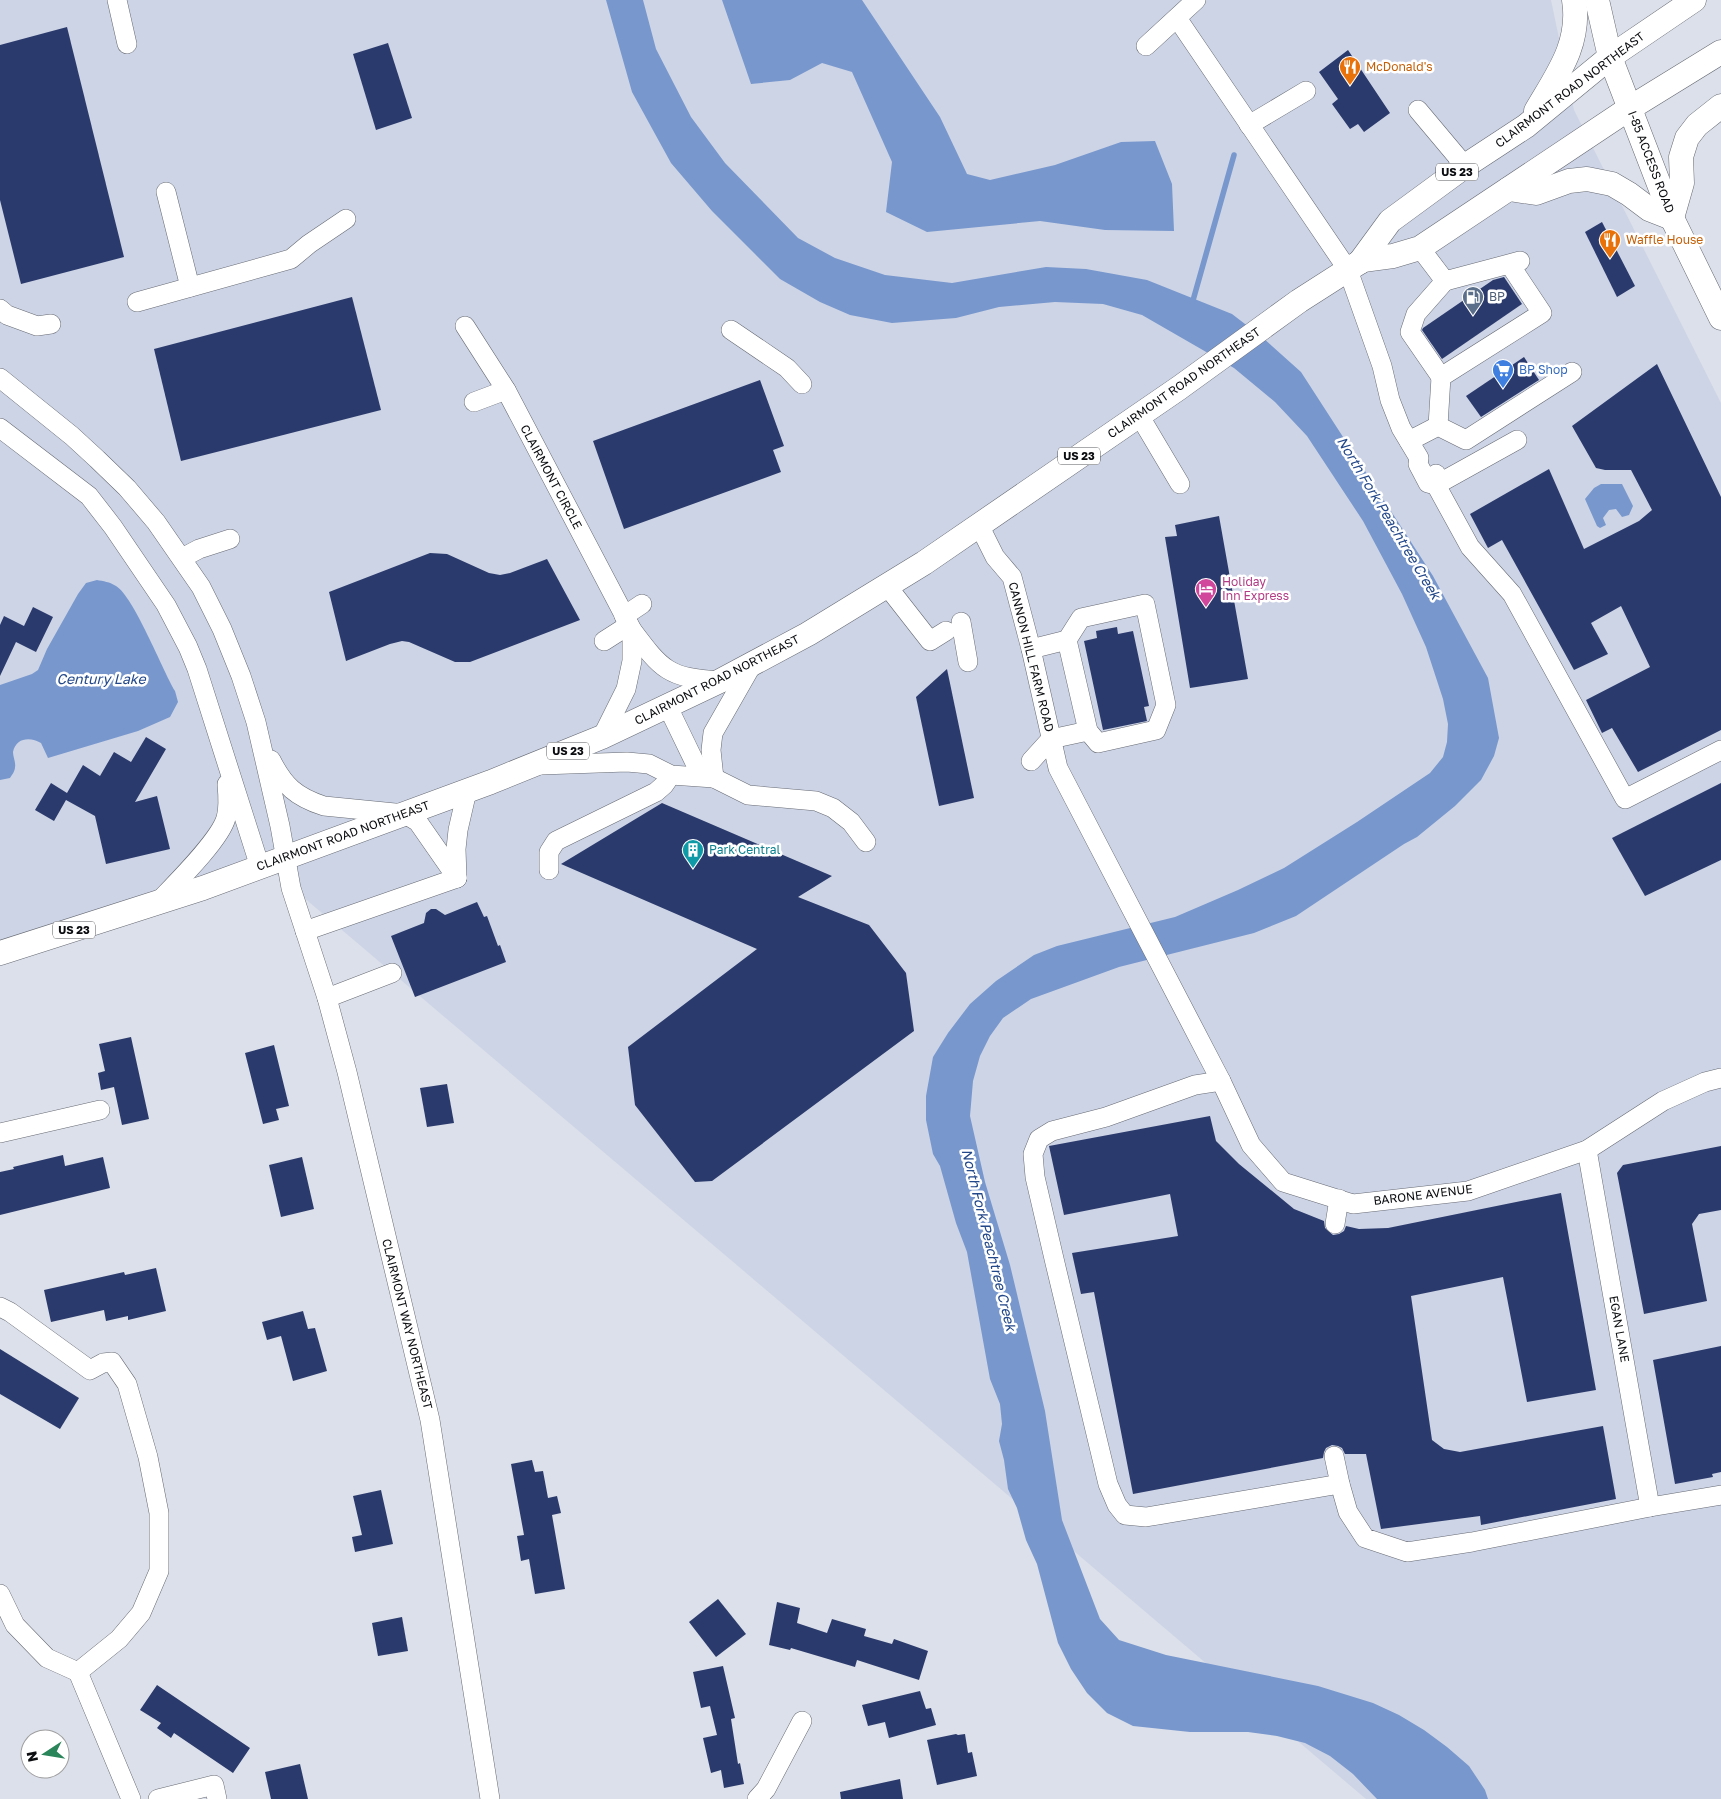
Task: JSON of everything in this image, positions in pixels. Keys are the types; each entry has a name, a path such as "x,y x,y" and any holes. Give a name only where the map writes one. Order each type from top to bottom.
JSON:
{"main road":[{"path":"1526,126 1560,71 1571,46 1575,30 1574,0"},
{"name":"I-85 ACCESS ROAD","path":"1596,0 1610,57 1672,218 1721,318"},
{"name":"CLAIRMONT ROAD NORTHEAST","path":"1354,266 1390,221 1465,166 1526,126 1610,57 1694,0"},
{"name":"CLAIRMONT ROAD NORTHEAST","path":"0,954 285,858 467,791 602,737 720,681 808,634 924,563 1179,388 1299,301 1363,260 1393,256 1420,248 1630,108 1721,52"},
{"path":"1509,189 1536,193 1568,181 1587,179 1612,184 1649,209 1672,218 1682,182 1681,157 1687,138 1697,125 1721,106"}],"street":[{"path":"117,0 128,44"},
{"path":"1146,46 1196,0"},
{"path":"1177,18 1249,124 1354,266 1390,400 1401,428 1419,458 1418,464 1428,483 1436,485 1517,440"},
{"path":"1249,124 1306,91"},
{"path":"1418,110 1465,166"},
{"path":"166,192 190,287"},
{"path":"137,302 291,259 309,244 346,219"},
{"path":"1420,248 1445,281"},
{"path":"1438,426 1441,377 1410,332 1416,314 1445,281 1515,263 1542,313 1441,377"},
{"path":"0,309 8,315 37,326 51,324"},
{"name":"CLAIRMONT CIRCLE","path":"465,326 506,390 628,624 656,662 665,669 695,680 720,681"},
{"path":"731,330 787,368 802,384"},
{"path":"1438,426 1466,440 1572,372"},
{"path":"0,378 72,436 111,472 156,522 182,558 202,587 222,629 241,676 256,722 277,772 290,789 324,806 405,814 418,822 457,878"},
{"path":"474,402 506,390"},
{"path":"1139,415 1180,484"},
{"path":"1409,441 1438,426"},
{"path":"0,428 89,496 152,582 166,605 188,648 210,706 260,866"},
{"path":"1436,485 1470,547 1512,594 1625,798 1721,750"},
{"name":"CANNON HILL FARM ROAD","path":"979,525 995,557 1012,577 1031,649 1058,768 1222,1081"},
{"path":"182,558 199,549 230,539"},
{"path":"887,586 930,640 953,626 968,662"},
{"path":"604,641 628,624 642,604"},
{"path":"1031,649 1067,640 1081,618 1145,604 1166,705 1156,730 1098,743 1088,731 1067,640"},
{"name":"CLAIRMONT CIRCLE","path":"602,737 626,689 632,661 628,624"},
{"path":"714,778 711,750 713,733 752,663"},
{"path":"668,707 696,765 714,778 748,794 816,801 833,808 851,822 866,842"},
{"name":"CLAIRMONT WAY NORTHEAST","path":"256,722 280,826 291,888 328,998 430,1420 490,1799"},
{"path":"1031,761 1051,739 1088,731"},
{"path":"158,902 220,832 226,818 228,795 224,753"},
{"path":"531,766 628,762 649,764 671,775 714,778"},
{"path":"549,870 549,852 556,841 656,792 671,775"},
{"path":"457,878 457,835 467,791"},
{"path":"306,931 457,878"},
{"path":"328,998 392,973"},
{"name":"BARONE AVENUE","path":"1222,1081 1252,1145 1282,1182 1353,1204 1468,1191 1587,1150 1663,1101 1705,1082 1721,1078"},
{"path":"1222,1081 1195,1085 1106,1117 1052,1131 1039,1139 1033,1154 1035,1178 1108,1484 1117,1505 1125,1515 1146,1517 1340,1484"},
{"path":"0,1133 100,1110"},
{"name":"EGAN LANE","path":"1587,1150 1650,1507"},
{"path":"1335,1224 1339,1199"},
{"path":"0,1307 10,1312 90,1370 103,1363 112,1362 127,1384 148,1457 159,1512 159,1571 141,1613 119,1639 78,1672"},
{"path":"1334,1456 1348,1512 1365,1538 1408,1552 1472,1542 1721,1495"},
{"path":"1,1600 15,1625 47,1658 78,1672 131,1799"},
{"path":"757,1799 766,1789 802,1721"},
{"path":"158,1799 214,1785 217,1799"}],"shaded area":[{"path":"0,0 1551,0 1574,110 1721,403 1721,1799 1366,1799 276,874 0,947"}],"water":[{"name":"North Fork Peachtree Creek","path":"606,0 643,0 656,49 691,117 725,163 798,238 835,258 885,275 952,283 1046,267 1086,269 1147,280 1232,314 1262,337 1301,372 1433,576 1488,678 1499,738 1494,756 1481,780 1455,806 1417,837 1296,916 1254,933 1119,967 1031,999 1003,1018 990,1036 980,1056 973,1081 970,1116 985,1182 1010,1265 1045,1411 1062,1520 1100,1619 1119,1640 1166,1655 1318,1686 1373,1703 1399,1715 1424,1730 1469,1766 1485,1790 1488,1799 1377,1799 1353,1774 1330,1756 1305,1743 1277,1736 1248,1732 1190,1732 1133,1726 1107,1713 1087,1693 1071,1669 1058,1643 1037,1564 1026,1540 1017,1508 1008,1489 999,1441 1002,1424 1000,1404 990,1379 967,1252 956,1223 940,1166 933,1154 926,1120 926,1096 933,1057 970,1004 996,981 1034,955 1057,946 1175,917 1284,868 1430,773 1443,757 1447,742 1448,724 1443,699 1426,647 1402,594 1363,521 1307,436 1275,402 1234,368 1142,315 1103,304 1055,302 999,307 956,318 892,323 850,315 820,302 780,279 712,211 671,163 632,92"},
{"path":"722,0 862,0 940,117 967,174 990,180 1055,165 1121,142 1155,141 1172,184 1174,231 1105,230 1040,221 927,232 886,212 892,162 852,72 822,63 790,80 751,84"},
{"path":"1601,484 1622,484 1633,506 1629,515 1622,517 1616,509 1609,510 1603,518 1606,525 1600,528 1597,526 1585,499 1594,488"},
{"name":"Century Lake","path":"97,580 116,586 131,604 175,691 178,702 170,717 138,731 48,758 41,743 29,739 21,741 17,743 13,752 15,765 13,773 10,778 0,780 0,685 32,674 38,670 47,649 78,594 86,583"}],"building":[{"path":"67,27 124,257 21,284 0,200 0,45"},
{"path":"388,43 412,118 376,130 353,54"},
{"name":"McDonald's","path":"1348,50 1390,113 1364,132 1358,124 1350,129 1332,104 1338,99 1319,72"},
{"name":"Waffle House","path":"1602,222 1635,286 1617,297 1585,232"},
{"name":"BP","path":"1504,277 1522,304 1442,359 1422,330 1423,328 1493,280"},
{"path":"352,297 381,410 181,461 154,349"},
{"name":"BP Shop","path":"1524,357 1539,380 1481,417 1466,396"},
{"path":"1657,364 1721,497 1721,730 1638,772 1612,728 1602,733 1586,700 1650,667 1621,606 1591,623 1608,654 1574,670 1502,540 1488,548 1470,514 1549,469 1584,549 1639,521 1652,510 1631,470 1596,468 1572,426"},
{"path":"760,380 784,446 773,450 781,472 624,529 593,441"},
{"name":"Holiday Inn Express","path":"1219,516 1248,679 1190,688 1165,537 1177,536 1175,525"},
{"path":"430,553 447,554 489,573 500,575 547,559 580,620 470,662 455,662 409,642 402,641 346,661 329,592"},
{"path":"33,607 53,617 36,652 16,642 0,676 0,625 4,616 24,626"},
{"path":"1117,627 1118,634 1133,631 1149,706 1144,707 1147,721 1103,730 1084,641 1097,638 1096,631"},
{"path":"947,669 974,798 939,806 916,697"},
{"path":"146,737 166,749 135,802 157,796 170,849 106,864 95,816 66,800 54,821 35,810 51,783 67,793 83,765 100,776 114,752 131,762"},
{"path":"1721,783 1721,860 1645,896 1612,838"},
{"path":"662,803 832,876 798,897 869,925 906,973 914,1031 712,1181 695,1182 635,1105 628,1047 757,949 561,864"},
{"path":"477,902 484,917 487,916 506,962 415,997 391,936 424,923 426,913 431,909 436,909 445,915"},
{"path":"131,1037 149,1119 122,1125 114,1087 101,1090 98,1073 105,1071 99,1044"},
{"path":"274,1045 289,1106 276,1109 279,1120 263,1124 245,1053"},
{"path":"447,1084 454,1123 427,1127 420,1088"},
{"path":"1210,1116 1216,1141 1239,1164 1294,1209 1324,1221 1325,1228 1333,1235 1344,1231 1346,1226 1359,1229 1388,1228 1561,1193 1596,1390 1527,1402 1503,1277 1411,1296 1432,1440 1444,1449 1460,1452 1603,1426 1616,1499 1481,1525 1480,1516 1381,1529 1366,1454 1345,1454 1342,1448 1332,1445 1326,1448 1323,1458 1133,1494 1094,1292 1081,1294 1072,1253 1178,1236 1170,1194 1064,1215 1049,1146"},
{"path":"1721,1146 1721,1210 1699,1214 1692,1224 1707,1301 1644,1314 1617,1173 1623,1165"},
{"path":"63,1155 65,1166 103,1157 110,1188 0,1215 0,1172"},
{"path":"302,1157 314,1209 281,1217 269,1165"},
{"path":"156,1268 166,1311 128,1320 128,1316 106,1321 104,1310 51,1322 44,1290 124,1272 125,1275"},
{"path":"303,1311 308,1329 315,1328 327,1371 293,1381 281,1336 267,1340 262,1322"},
{"path":"1721,1346 1721,1472 1712,1474 1713,1477 1675,1484 1653,1360"},
{"path":"0,1349 79,1398 60,1429 0,1394"},
{"path":"532,1460 535,1472 543,1471 548,1498 557,1496 561,1513 552,1515 565,1589 535,1594 529,1559 521,1561 517,1536 524,1535 511,1464"},
{"path":"381,1490 393,1544 355,1552 352,1537 362,1535 353,1496"},
{"path":"718,1599 746,1634 716,1657 689,1622"},
{"path":"777,1602 800,1608 797,1623 827,1633 832,1619 866,1629 864,1636 892,1644 894,1639 928,1651 919,1680 857,1660 855,1667 791,1648 790,1650 769,1645"},
{"path":"402,1617 408,1651 378,1656 372,1623"},
{"path":"723,1666 735,1718 731,1719 738,1764 740,1763 744,1784 724,1788 721,1770 711,1773 703,1738 717,1735 710,1706 701,1708 693,1672"},
{"path":"157,1685 250,1748 233,1773 174,1733 171,1738 157,1728 161,1723 140,1710"},
{"path":"920,1691 926,1709 931,1708 936,1725 889,1738 885,1722 868,1726 862,1705"},
{"path":"965,1734 968,1753 972,1752 977,1776 937,1785 927,1740"},
{"path":"300,1764 308,1799 271,1799 265,1772"},
{"path":"900,1779 903,1799 841,1799 840,1792"}],"waterway":[{"path":"1192,304 1234,155"}],"place":[{"name":"McDonald's","path":"1350,86"},
{"name":"Waffle House","path":"1610,259"},
{"name":"BP","path":"1473,316"},
{"name":"BP Shop","path":"1503,389"},
{"name":"Holiday Inn Express","path":"1206,608"},
{"name":"Park Central","path":"693,869"}]}
